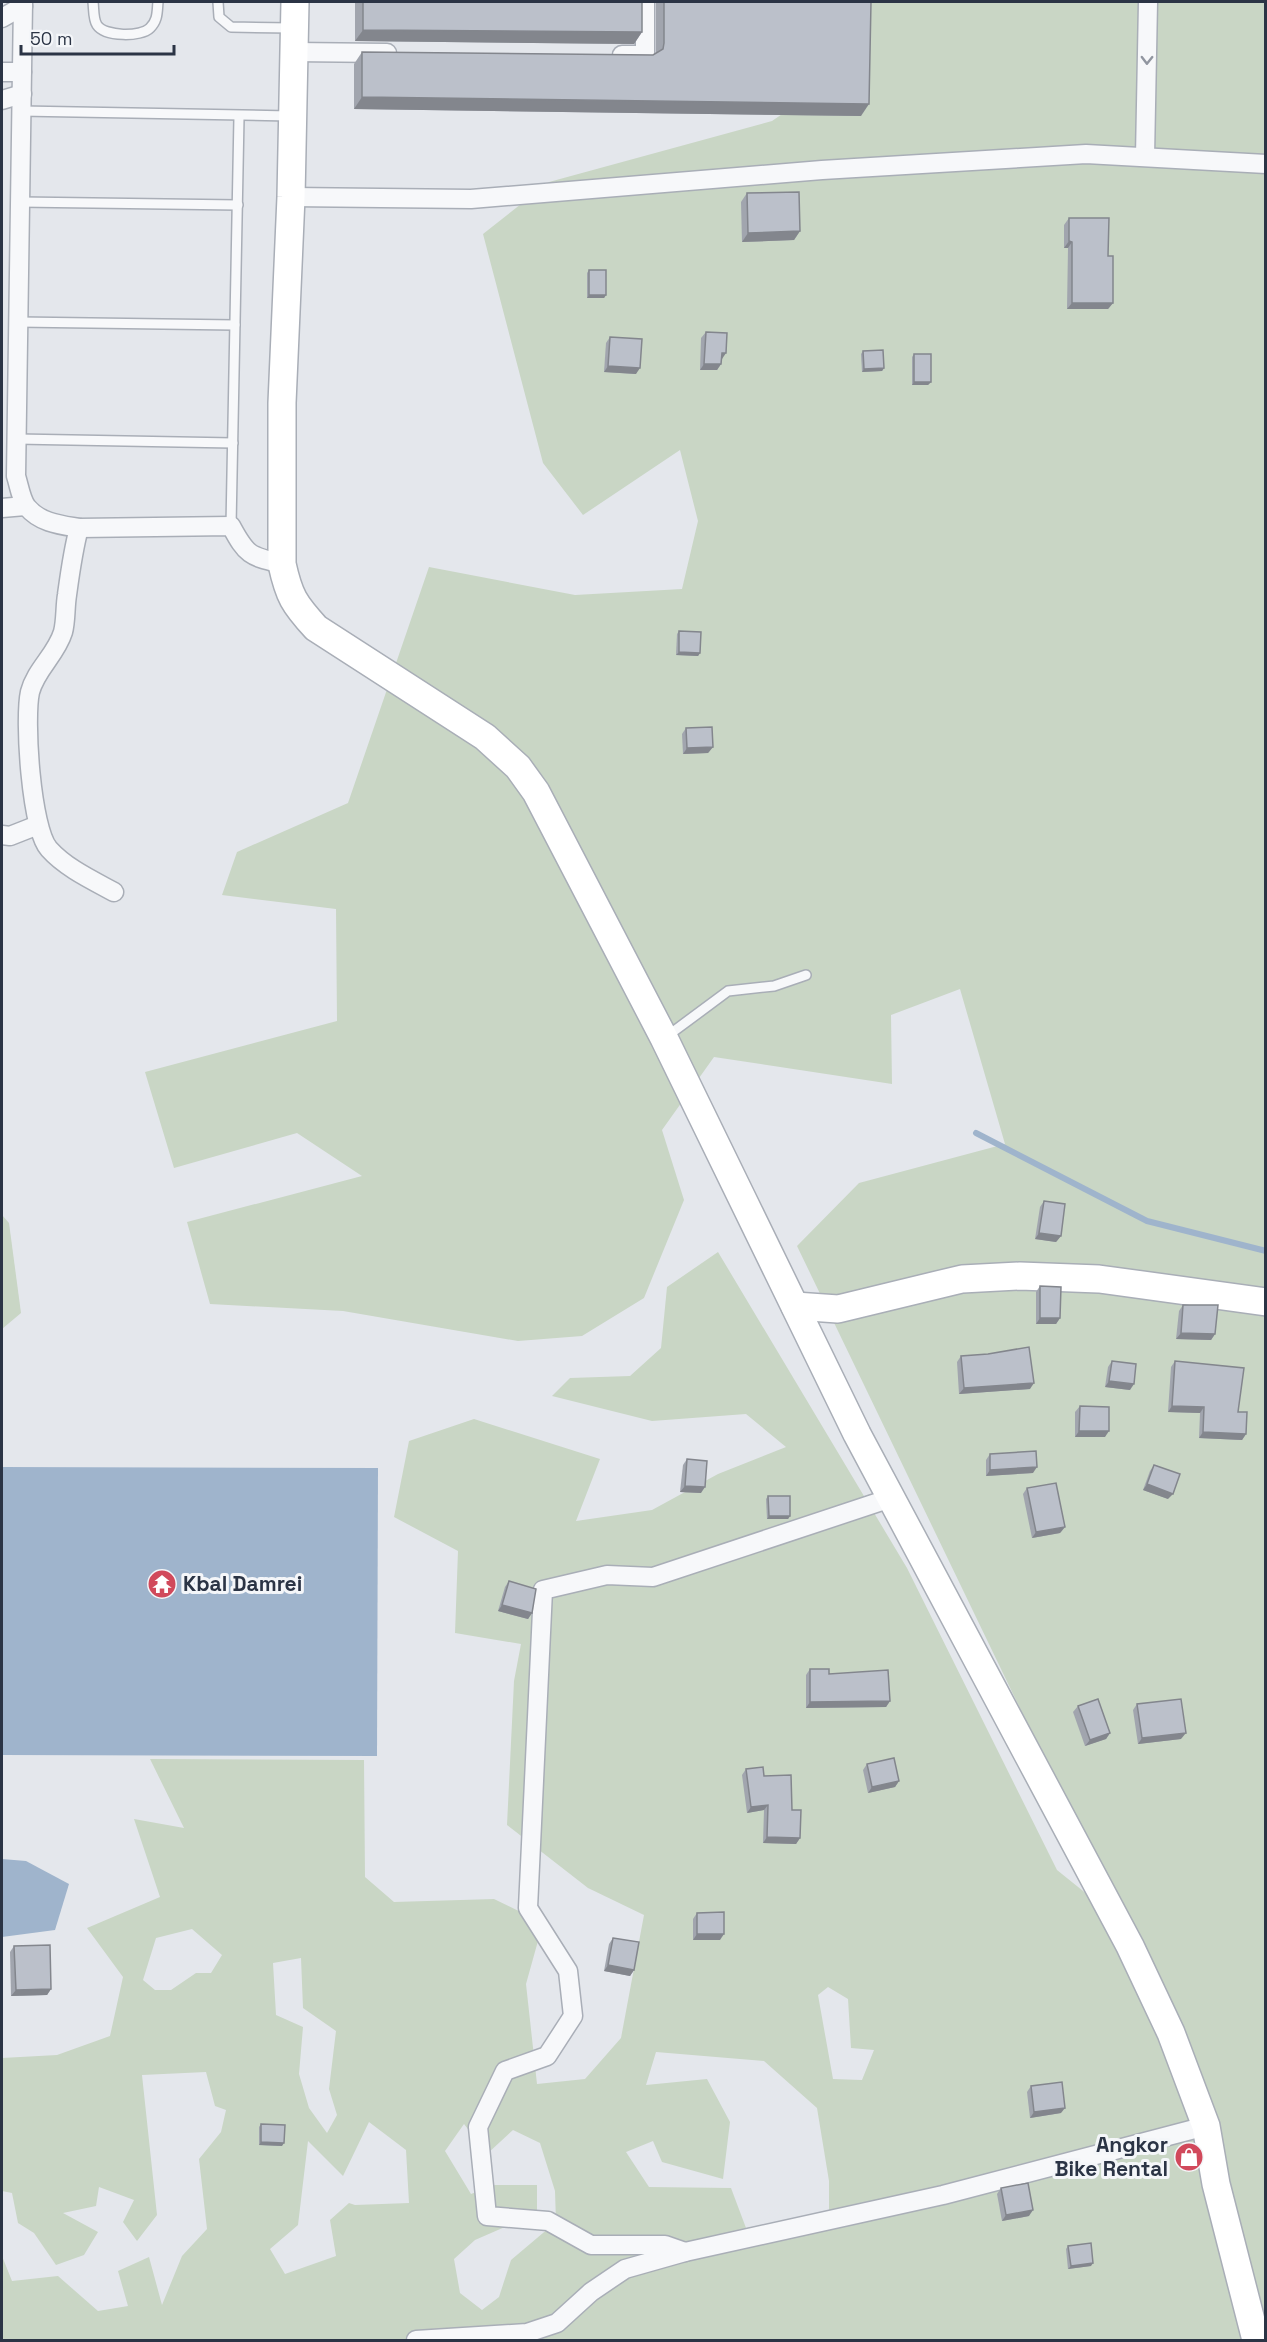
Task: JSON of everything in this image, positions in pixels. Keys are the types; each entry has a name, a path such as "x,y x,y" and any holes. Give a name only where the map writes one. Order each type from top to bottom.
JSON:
{"main road":[{"path":"294,27 291,197 282,402 282,564 287,586 296,606 316,628 485,737 518,767 536,792 664,1038 857,1434 1130,1946 1171,2033 1206,2126 1216,2184 1256,2340"},
{"path":"795,1306 838,1309 962,1279 1020,1276 1099,1279 1266,1302"}],"street":[{"path":"610,54 645,55 645,2"},
{"path":"1145,156 1148,2"},
{"path":"2,18 23,4"},
{"path":"23,4 16,476 26,506 40,519 79,528 231,526 244,550 256,558 282,564"},
{"path":"294,27 399,53"},
{"path":"2,72 22,72"},
{"path":"2,100 22,103"},
{"path":"291,197 471,199 845,169 1086,154 1266,164"},
{"path":"2,508 26,506"},
{"path":"79,528 71,562 64,630 55,652 39,671 30,692 28,725 38,825 48,848 67,865 114,892"},
{"path":"2,835 9,836 38,825"},
{"path":"685,2252 665,2245 591,2245 548,2221 487,2216 478,2127 505,2071 547,2056 573,2016 568,1971 528,1908 543,1590 607,1575 653,1577 891,1498"},
{"path":"416,2340 527,2333 557,2323 591,2292 625,2269 685,2252 943,2195 1206,2126"}],"lane":[{"path":"93,2 97,25 104,32 133,34 148,30 157,18 158,2"},
{"path":"218,2 219,17 231,27 294,27"},
{"path":"22,103 239,117 292,116"},
{"path":"231,526 239,117"},
{"path":"20,202 238,205"},
{"path":"18,322 235,325"},
{"path":"17,439 233,443"},
{"path":"664,1038 728,991 774,986 806,975"}],"green space":[{"path":"775,2 1265,2 1265,2340 2,2340 2,2256 12,2281 58,2276 98,2311 128,2306 118,2271 149,2257 162,2305 182,2256 207,2229 199,2159 221,2132 226,2110 215,2106 206,2072 142,2075 157,2215 137,2241 123,2222 134,2200 99,2187 96,2206 63,2213 98,2232 84,2255 56,2265 34,2233 18,2223 12,2193 2,2191 2,2058 57,2055 110,2036 123,1977 87,1928 160,1897 134,1819 184,1828 150,1759 364,1760 365,1877 394,1902 494,1899 543,1923 526,1984 537,2084 585,2079 621,2038 644,1915 588,1888 507,1825 514,1681 521,1644 455,1633 458,1551 394,1517 409,1441 474,1419 600,1459 576,1521 652,1510 718,1474 786,1447 746,1414 652,1421 552,1396 570,1378 630,1376 661,1348 667,1287 718,1252 907,1568 1057,1870 1124,1924 797,1246 859,1183 1005,1144 960,989 891,1015 892,1084 714,1057 662,1130 684,1200 644,1298 582,1336 518,1341 343,1311 210,1304 187,1222 362,1176 297,1133 174,1168 145,1072 337,1021 336,909 222,895 237,852 348,803 429,567 575,595 682,589 698,521 680,450 583,515 543,463 483,234 549,182 772,121 863,59","holes":["192,1929 222,1955 211,1973 196,1973 171,1990 155,1990 143,1980 156,1938","301,1958 303,2008 336,2031 329,2089 337,2115 327,2133 309,2108 299,2074 303,2027 276,2015 273,1963","828,1987 848,1999 851,2048 874,2050 862,2080 833,2079 818,1995","656,2052 764,2061 817,2108 829,2181 829,2214 746,2228 731,2188 649,2187 626,2152 653,2141 662,2162 723,2179 730,2122 707,2079 646,2085","369,2122 406,2150 409,2203 355,2205 349,2203 330,2220 336,2256 285,2274 270,2249 298,2225 308,2141 343,2176","464,2124 487,2154 513,2130 540,2143 555,2191 556,2222 511,2260 499,2297 482,2310 460,2293 454,2259 475,2240 537,2213 537,2185 495,2185 471,2194 445,2151"]},
{"path":"2,1215 9,1223 21,1313 2,1329"}],"water":[{"path":"2,1467 378,1468 377,1756 2,1755"},
{"path":"2,1859 26,1861 69,1884 55,1930 2,1937"}],"building":[{"path":"363,2 642,2 642,32 363,30"},
{"path":"664,2 871,2 869,104 362,97 362,52 653,55 663,49"},
{"path":"799,192 800,231 748,233 747,193"},
{"path":"1069,218 1109,218 1108,256 1113,256 1113,303 1072,303 1072,242 1069,241"},
{"path":"589,270 606,270 606,295 589,295"},
{"path":"706,332 727,333 726,353 722,353 721,364 704,364"},
{"path":"610,337 642,339 640,368 608,366"},
{"path":"883,350 884,368 864,369 863,351"},
{"path":"914,354 931,354 931,382 914,382"},
{"path":"679,631 701,632 700,653 679,652"},
{"path":"712,727 713,747 687,748 686,728"},
{"path":"1044,1201 1065,1204 1061,1236 1039,1233"},
{"path":"1040,1286 1061,1287 1060,1318 1040,1318"},
{"path":"1183,1305 1218,1305 1215,1334 1181,1333"},
{"path":"1029,1347 1034,1383 964,1388 961,1356"},
{"path":"1112,1361 1136,1364 1134,1384 1109,1381"},
{"path":"1175,1361 1244,1368 1238,1412 1247,1412 1246,1434 1203,1432 1204,1407 1172,1406"},
{"path":"1080,1406 1109,1407 1109,1431 1079,1431"},
{"path":"1036,1451 1037,1467 990,1470 990,1454"},
{"path":"687,1459 707,1461 705,1487 685,1486"},
{"path":"1154,1465 1180,1474 1173,1494 1147,1484"},
{"path":"1056,1483 1065,1527 1036,1532 1027,1488"},
{"path":"768,1496 790,1496 790,1516 769,1516"},
{"path":"509,1581 536,1589 532,1613 502,1605"},
{"path":"810,1669 829,1669 829,1674 888,1670 890,1701 810,1702"},
{"path":"1098,1699 1110,1733 1090,1740 1078,1706"},
{"path":"1181,1699 1186,1733 1142,1738 1137,1704"},
{"path":"894,1758 899,1781 872,1787 867,1764"},
{"path":"763,1767 764,1776 791,1775 792,1810 801,1810 800,1838 767,1837 768,1805 751,1807 746,1769"},
{"path":"724,1912 724,1934 697,1934 697,1913"},
{"path":"613,1938 639,1942 634,1970 608,1965"},
{"path":"50,1945 51,1989 16,1990 14,1946"},
{"path":"1062,2082 1065,2108 1034,2112 1031,2086"},
{"path":"261,2124 285,2125 284,2143 261,2142"},
{"path":"1028,2183 1033,2210 1006,2215 1001,2188"},
{"path":"1091,2243 1093,2263 1071,2266 1068,2246"}],"waterway":[{"path":"976,1133 1147,1221 1266,1251"}],"place":[{"name":"Kbal Damrei","path":"162,1584"},
{"name":"Angkor Bike Rental","path":"1189,2157"}]}
